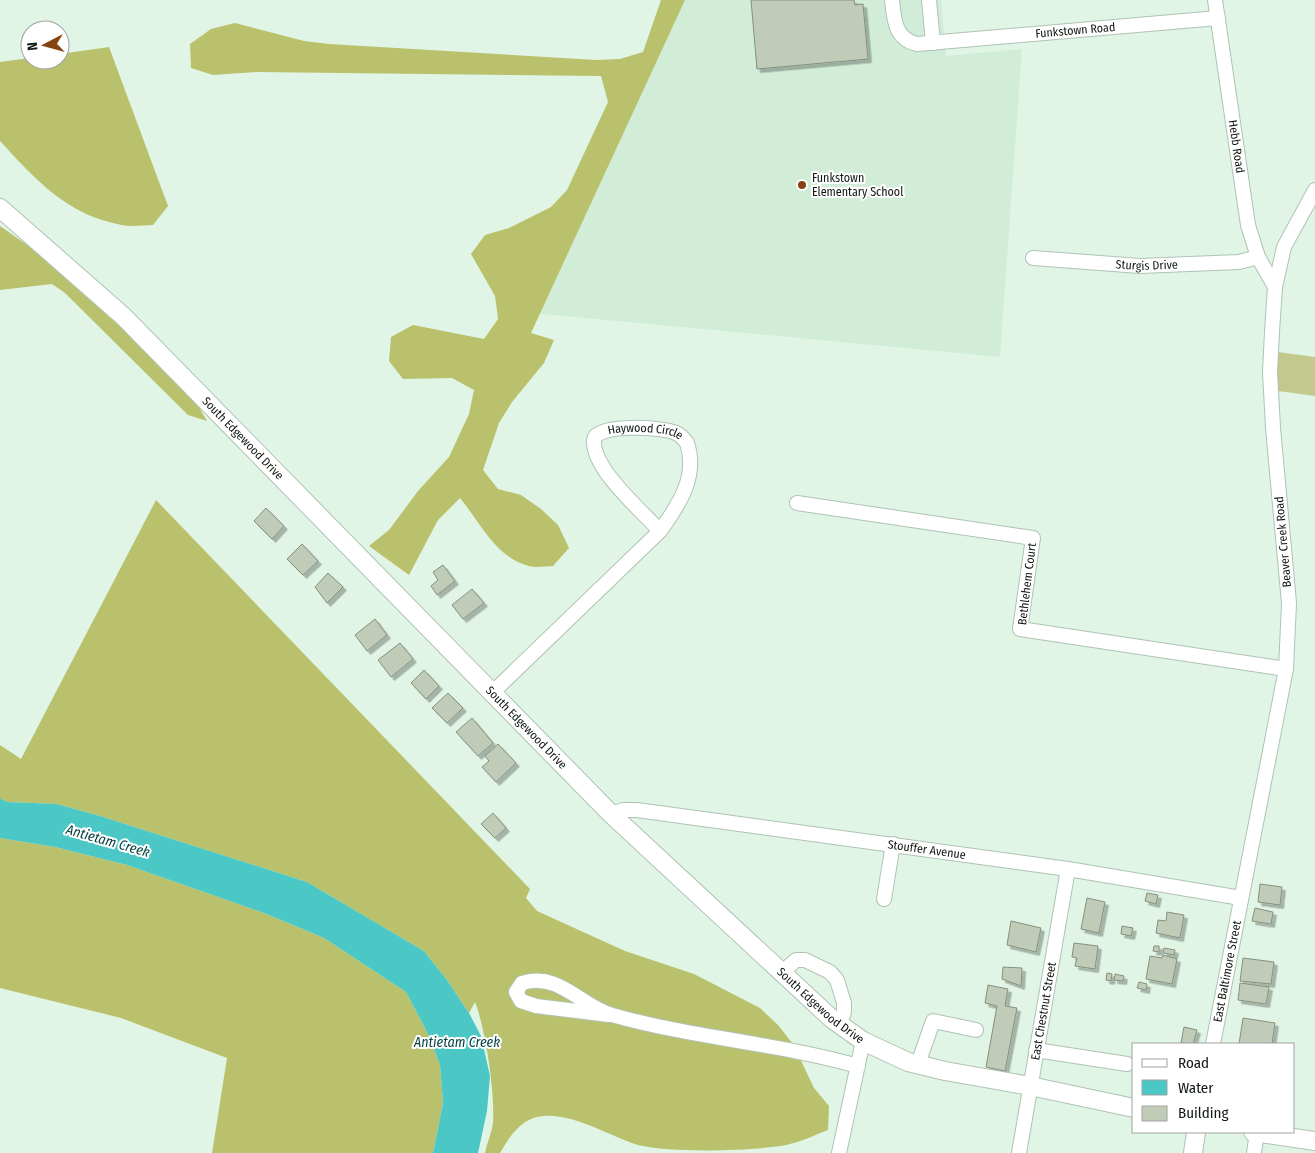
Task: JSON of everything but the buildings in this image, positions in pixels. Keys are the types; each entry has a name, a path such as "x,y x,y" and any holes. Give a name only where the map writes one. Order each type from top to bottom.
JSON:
{"main road":[{"name":"South Edgewood Drive","path":"0,208 55,254 123,316 611,814 781,973 840,1024 864,1041 918,1064 1132,1108"},
{"path":"1193,1153 1196,1133"},
{"path":"1262,1133 1315,1141"}],"street":[{"name":"Funkstown Road","path":"892,0 894,20 902,37 910,43 917,44 1218,18"},
{"path":"929,0 933,43"},
{"name":"Hebb Road","path":"1215,0 1233,109 1243,200 1248,225 1258,257 1275,287"},
{"name":"Beaver Creek Road","path":"1241,898 1286,669 1289,603 1273,428 1270,372 1275,287 1284,247 1315,190"},
{"name":"Sturgis Drive","path":"1033,258 1140,266 1239,262 1258,257"},
{"name":"Haywood Circle","path":"492,693 660,531 679,505 691,466 687,443 674,432 614,428 596,433 594,445 601,467 660,531"},
{"name":"Bethlehem Court","path":"797,503 1033,538 1020,629 1286,669"},
{"name":"Stouffer Avenue","path":"611,814 623,810 637,810 893,844 1068,869 1241,898"},
{"path":"884,899 893,844"},
{"name":"East Chestnut Street","path":"1019,1153 1068,869"},
{"name":"East Baltimore Street","path":"1213,1043 1241,898"},
{"path":"781,973 796,960 805,960 830,972 837,980 844,1003 840,1024"},
{"path":"609,1014 553,984 532,980 522,983 516,992 521,1002 536,1006 609,1014 754,1044 817,1054 858,1066"},
{"path":"918,1064 934,1021 976,1030"},
{"path":"839,1153 864,1041"},
{"path":"1036,1050 1127,1064"},
{"path":"1254,1153 1255,1133"}],"shaded area":[{"name":"Funkstown Elementary School","path":"680,0 941,0 946,56 1022,49 1000,357 532,313"}],"green space":[{"path":"661,0 685,0 531,333 554,340 544,363 512,402 499,423 483,470 498,489 521,495 541,509 558,525 569,548 553,566 532,567 518,562 507,556 498,547 460,498 438,520 409,575 369,546 389,530 418,491 449,457 469,414 474,390 452,378 403,379 389,361 391,337 413,325 484,339 498,319 495,296 471,254 485,235 509,228 551,207 567,190 608,102 601,76 257,72 213,75 191,68 190,44 211,29 235,23 304,41 329,44 596,60 620,59 643,52"},
{"path":"109,47 168,206 153,225 122,225 85,213 54,194 0,141 0,62 20,59 20,70 70,70 70,53"},
{"path":"0,226 30,247 186,385 207,421 188,415 65,293 52,284 0,290"},
{"path":"1278,352 1315,357 1315,396 1278,391"},
{"path":"156,500 530,889 526,898 537,911 625,951 694,974 760,1008 778,1025 793,1044 814,1088 829,1106 828,1130 781,1146 729,1150 689,1150 652,1148 638,1145 568,1118 544,1116 529,1120 518,1128 500,1153 485,1153 493,1123 493,1095 489,1062 479,1014 475,1002 469,1013 447,980 424,951 307,882 57,804 7,802 0,798 0,745 21,759"},
{"path":"0,838 55,847 127,865 264,913 324,938 406,992 428,1034 440,1065 443,1103 433,1153 212,1153 227,1058 121,1018 0,988"}],"water":[{"name":"Antietam Creek","path":"0,798 7,802 57,804 307,882 424,951 447,980 469,1013 481,1036 490,1076 487,1111 478,1153 433,1153 443,1103 440,1065 428,1034 406,992 324,938 264,913 127,865 55,847 0,838"}],"place":[{"name":"Funkstown Elementary School","path":"802,185"}]}
